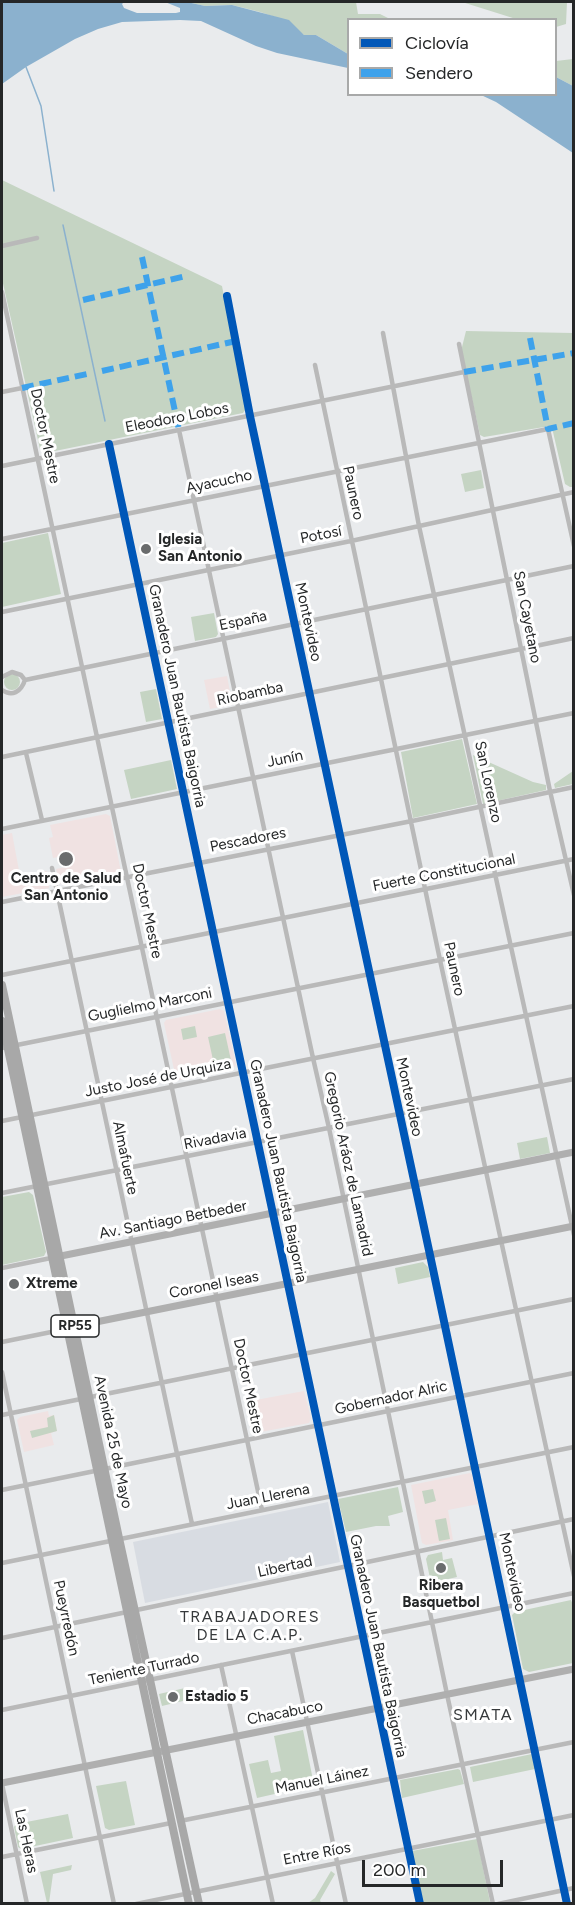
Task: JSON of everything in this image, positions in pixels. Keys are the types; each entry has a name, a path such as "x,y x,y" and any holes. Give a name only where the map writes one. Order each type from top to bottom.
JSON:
{"main road":[{"name":"Avenida 25 de Mayo","path":"2,985 8,1046"},
{"name":"Avenida 25 de Mayo","path":"2,1021 26,1117 66,1329 85,1398 132,1612 151,1680 199,1904"},
{"name":"Av. Santiago Betbeder","path":"51,1258 573,1152"},
{"name":"Avenida 25 de Mayo","path":"40,1186 60,1257 75,1327 85,1398"},
{"name":"Coronel Iseas","path":"66,1329 573,1226"},
{"name":"Avenida 25 de Mayo","path":"132,1612 141,1681 189,1904"},
{"name":"Chacabuco","path":"2,1783 573,1669"},
{"path":"171,1823 180,1821"}],"street":[{"path":"2,246 37,238"},
{"name":"Doctor Mestre","path":"2,292 4,317 22,388 128,877 262,1510"},
{"name":"Montevideo","path":"227,296 250,416 506,1608 567,1904"},
{"name":"San Lorenzo","path":"383,333 419,526 573,1226 573,1235"},
{"name":"San Cayetano","path":"459,344 573,895"},
{"name":"Paunero","path":"315,365 410,821 573,1576"},
{"name":"Eleodoro Lobos","path":"2,466 464,372"},
{"path":"2,392 22,388"},
{"name":"Ayacucho","path":"2,539 478,441 548,429 562,494"},
{"name":"Gregorio Aráoz de Lamadrid","path":"179,430 493,1904"},
{"name":"Granadero Juan Bautista Baigorria","path":"109,444 420,1904"},
{"name":"Potosí","path":"2,612 351,541 573,492"},
{"path":"562,494 573,546"},
{"name":"España","path":"25,680 573,566"},
{"name":"Riobamba","path":"2,757 573,638"},
{"name":"España","path":"2,676 12,672 21,675 25,680"},
{"name":"España","path":"2,690 8,693 17,692 25,680"},
{"name":"Junín","path":"2,829 573,713"},
{"path":"26,753 42,820"},
{"name":"Pescadores","path":"2,902 573,787"},
{"name":"Fuerte Constitucional","path":"2,975 573,859"},
{"name":"Almafuerte","path":"51,868 192,1524"},
{"name":"Guglielmo Marconi","path":"8,1046 573,933"},
{"name":"Justo José de Urquiza","path":"2,1121 573,1006"},
{"name":"Rivadavia","path":"2,1193 573,1079"},
{"path":"2,1268 51,1258"},
{"path":"2,1415 573,1299"},
{"name":"Coronel Iseas","path":"2,1342 66,1329"},
{"name":"Pueyrredón","path":"2,1372 114,1904"},
{"name":"Gobernador Alric","path":"2,1490 573,1373"},
{"name":"Juan Llerena","path":"2,1563 573,1447"},
{"name":"Libertad","path":"2,1638 573,1519"},
{"name":"Teniente Turrado","path":"2,1710 573,1593"},
{"path":"292,1651 346,1904"},
{"path":"222,1665 273,1904"},
{"name":"Manuel Láinez","path":"180,1821 573,1742"},
{"name":"Las Heras","path":"2,1783 27,1904"},
{"name":"Entre Ríos","path":"136,1904 573,1815"},
{"path":"2,1857 171,1823"},
{"path":"498,1904 573,1888"}],"shaded area":[{"path":"227,676 232,702 230,705 210,709 204,680"},
{"path":"106,814 110,816 121,872 63,885 60,883 56,869 70,866 70,862 74,860 72,854 53,858 49,838 53,837 50,825"},
{"path":"12,833 20,876 47,871 49,888 2,897 2,835"},
{"path":"220,1009 224,1011 236,1065 233,1069 176,1079 164,1023 166,1020"},
{"path":"304,1391 311,1418 309,1423 255,1433 251,1430 245,1402"},
{"path":"48,1411 49,1416 54,1415 57,1431 51,1433 54,1445 24,1452 17,1420 20,1417"},
{"path":"470,1473 478,1504 448,1510 453,1540 426,1545 422,1543 411,1485"},
{"path":"328,1502 340,1562 145,1603 133,1542"}],"green space":[{"path":"187,2 356,2 358,14 380,14 388,18 347,18 347,53 316,35 304,35 275,17 232,5 205,6"},
{"path":"462,2 567,2 566,24 557,27 557,18 513,18"},
{"path":"573,59 573,86 557,78 557,61"},
{"path":"2,180 222,286 246,409 243,413 45,453 40,449 2,279"},
{"path":"466,331 573,333 573,487 565,484 550,426 484,437 480,435 462,354"},
{"path":"481,470 484,488 465,492 461,474"},
{"path":"48,533 61,594 2,607 2,543"},
{"path":"214,613 218,634 216,637 195,641 191,617"},
{"path":"12,674 18,676 20,682 18,688 12,690 6,688 4,682 6,676"},
{"path":"156,689 162,719 146,722 140,692"},
{"path":"462,739 477,804 413,818 401,752"},
{"path":"473,755 533,782 546,785 546,790 483,804"},
{"path":"171,760 177,789 131,799 124,770"},
{"path":"573,771 573,784 555,788 554,784"},
{"path":"195,1026 197,1037 183,1040 181,1029"},
{"path":"225,1033 232,1065 215,1069 208,1037"},
{"path":"547,1137 550,1153 520,1159 517,1143"},
{"path":"29,1192 33,1195 46,1252 44,1256 2,1265 2,1197"},
{"path":"423,1262 428,1267 430,1277 398,1284 395,1268"},
{"path":"54,1415 57,1431 32,1438 30,1431 48,1427 47,1418"},
{"path":"398,1487 403,1512 388,1516 390,1526 376,1526 346,1532 338,1499"},
{"path":"433,1489 436,1501 425,1504 422,1491"},
{"path":"446,1518 450,1539 439,1541 435,1520"},
{"name":"Ribera Basquetbol","path":"442,1552 443,1560 452,1558 457,1577 431,1583 426,1559 428,1555"},
{"path":"571,1600 574,1607 573,1663 529,1672 523,1669 512,1615 515,1612"},
{"name":"Estadio 5","path":"185,1688 187,1700 162,1706 159,1694"},
{"path":"303,1730 314,1785 257,1798 249,1764 268,1760 271,1773 281,1771 274,1736"},
{"path":"532,1754 535,1769 473,1782 470,1767"},
{"path":"458,1769 464,1784 402,1798 400,1780"},
{"path":"126,1781 135,1825 109,1830 105,1828 96,1786"},
{"path":"68,1814 73,1838 21,1849 18,1847 14,1827 16,1824"},
{"path":"477,1839 490,1902 423,1903 412,1851"},
{"path":"72,1865 71,1870 53,1874 49,1903 47,1903 40,1872"},
{"path":"331,1871 335,1874 320,1900 321,1903 308,1903 315,1898"}],"water":[{"path":"2,2 124,2 122,4 124,8 137,13 180,12 180,8 165,2 187,2 205,6 232,5 289,20 304,35 316,35 347,53 347,68 277,53 201,21 122,22 75,39 26,67 2,84"},
{"path":"557,78 573,86 573,153 496,102 483,96 557,96"}],"waterway":[{"path":"26,67 41,106 54,191"},
{"path":"63,225 105,421"}],"marked path":[{"path":"142,257 179,430"},
{"path":"83,300 186,276"},
{"path":"530,338 548,429 574,423"},
{"path":"102,371 236,341"},
{"path":"464,372 574,353"},
{"path":"22,388 87,374"}],"cycle path":[{"path":"227,296 250,416 567,1904"},
{"path":"109,444 420,1904"}],"place":[{"name":"Iglesia San Antonio","path":"146,549"},
{"name":"Centro de Salud San Antonio","path":"66,859"},
{"name":"Xtreme","path":"14,1284"},
{"name":"Ribera Basquetbol","path":"441,1568"},
{"name":"Estadio 5","path":"173,1697"}],"district":[{"name":"TRABAJADORES DE LA C.A.P.","path":"250,1626"},
{"name":"SMATA","path":"483,1715"}]}
